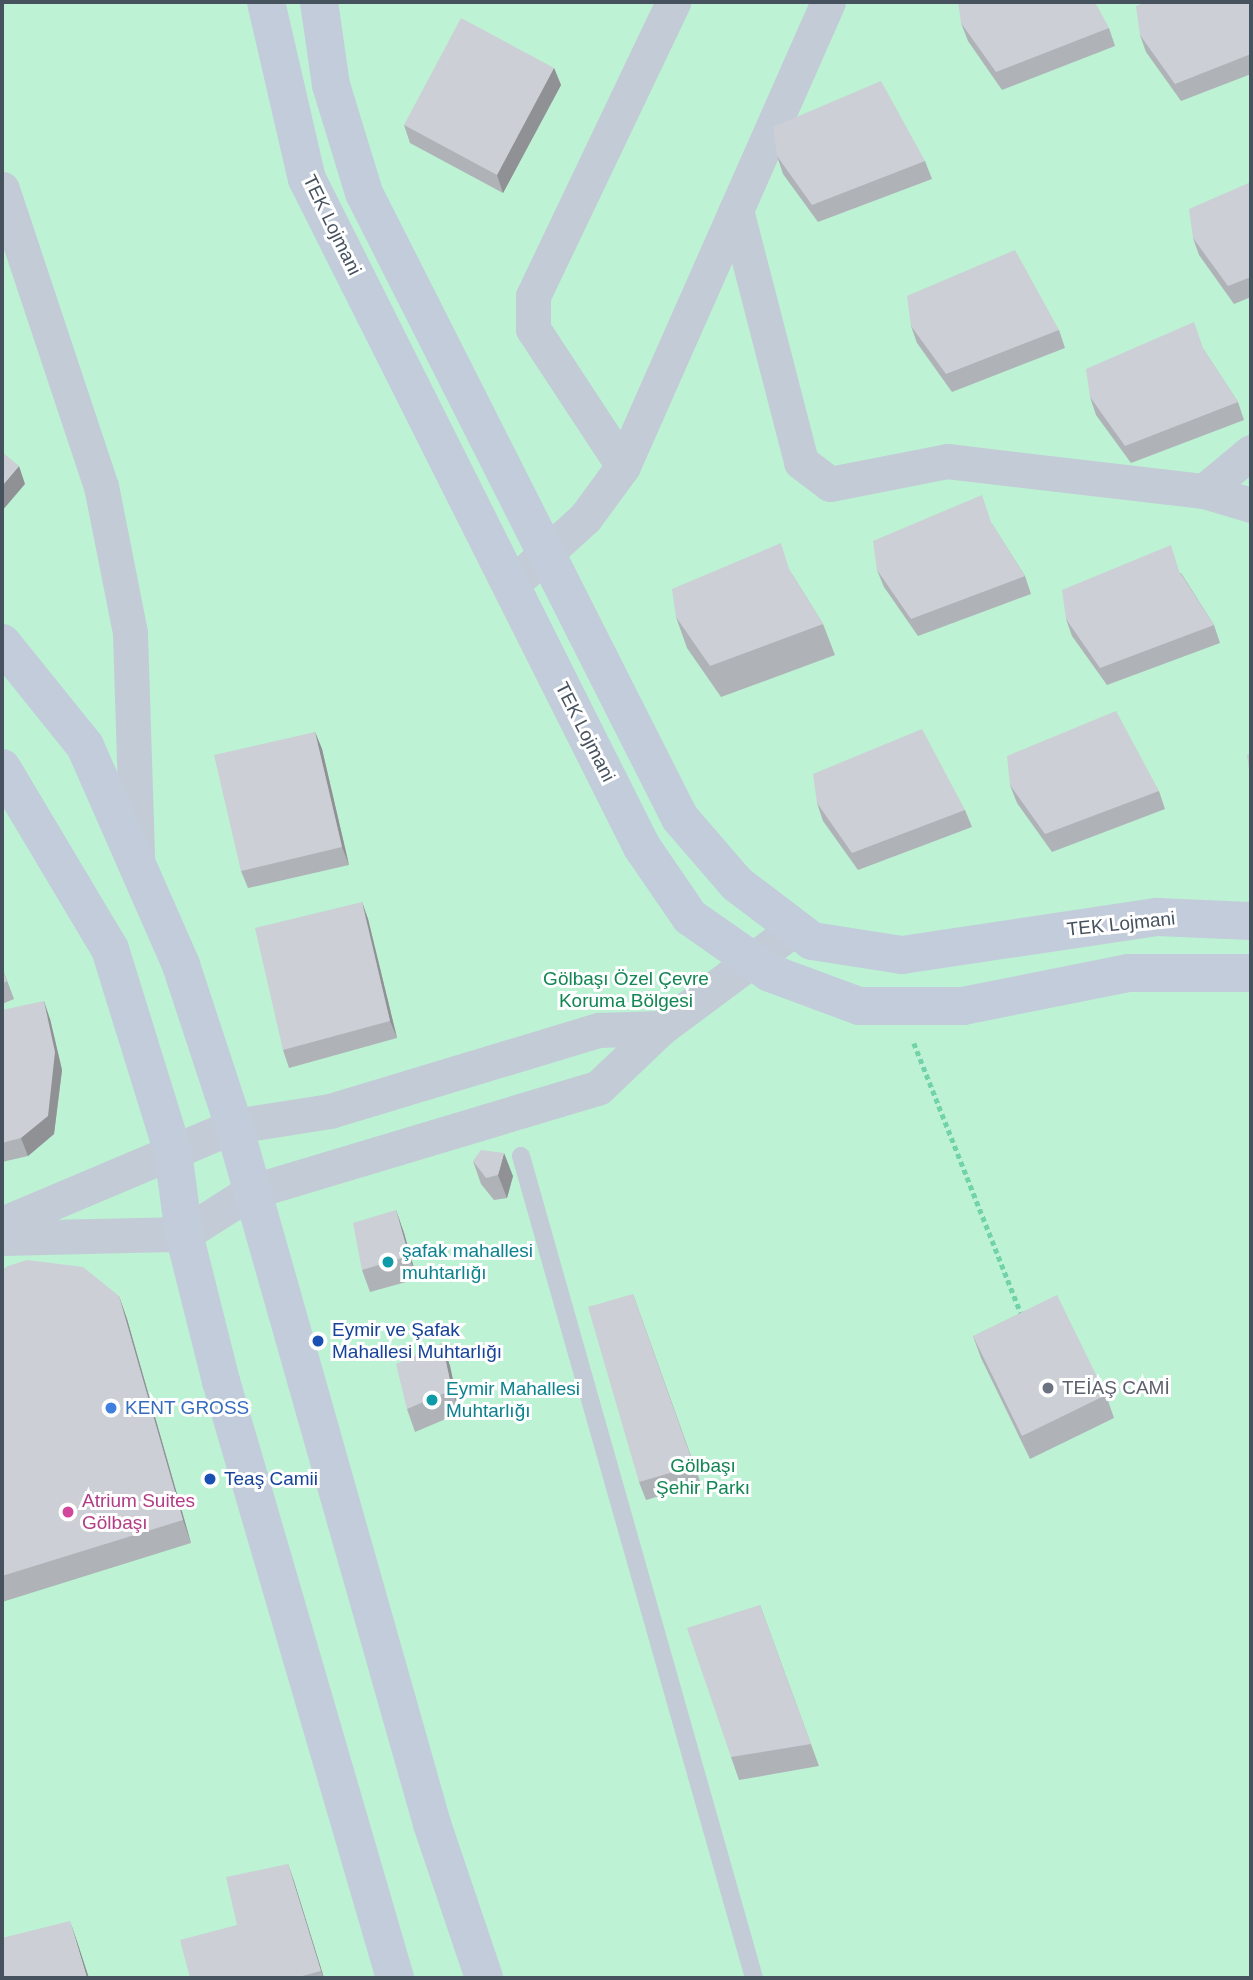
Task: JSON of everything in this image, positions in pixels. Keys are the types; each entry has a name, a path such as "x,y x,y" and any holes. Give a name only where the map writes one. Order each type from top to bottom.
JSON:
{"street":[{"name":"TEK Lojmani","path":"266,2 307,179 642,847 690,917 752,961 859,1006 963,1006 1128,973 1251,973"},
{"name":"TEK Lojmani","path":"319,2 331,85 363,193 680,818 737,884 812,941 902,955 1157,917 1251,921"},
{"path":"623,466 533,330 533,296 673,2"},
{"path":"511,585 547,555 623,466 828,2"},
{"path":"2,189 109,526 130,633 137,865"},
{"path":"736,210 801,462 830,484 947,461 1204,491 1251,505"},
{"path":"1204,491 1251,452"},
{"path":"2,643 85,746 181,965 234,1126 250,1192 432,1824 484,1978"},
{"path":"2,768 110,949 173,1152 184,1234 395,1978"},
{"path":"2,1238 184,1234 250,1192 599,1087 661,1028 795,928"},
{"path":"2,1224 234,1126 330,1111 599,1030 661,1028"}],"lane":[{"path":"521,1156 754,1978"}],"path":[{"path":"900,1006 1025,1322"}],"green space":[{"name":"Gölbaşı Özel Çevre Koruma Bölgesi","path":"2,2 1251,2 1251,1978 2,1978"}],"building":[{"path":"958,2 1095,2 1109,28 996,72 961,23"},
{"path":"1146,2 1251,2 1251,54 1175,84 1140,35 1136,6"},
{"path":"461,18 554,68 497,175 404,125"},
{"path":"881,81 925,161 812,205 777,156 773,127"},
{"path":"1251,182 1251,277 1228,286 1193,238 1189,209"},
{"path":"1015,250 1059,330 946,374 911,326 907,296"},
{"path":"1194,322 1203,348 1238,402 1125,446 1090,397 1086,369"},
{"path":"2,452 19,466 2,486"},
{"path":"982,495 991,522 1025,576 911,619 877,570 873,541"},
{"path":"781,543 789,569 823,624 710,666 676,617 672,589"},
{"path":"1171,545 1179,571 1214,625 1100,668 1066,619 1062,590"},
{"path":"1116,711 1159,791 1045,834 1010,785 1007,756"},
{"path":"922,729 965,810 852,853 817,803 813,774"},
{"path":"315,732 342,847 241,871 214,755"},
{"path":"1251,753 1251,784 1247,755"},
{"path":"362,902 390,1021 283,1050 255,928"},
{"path":"2,967 7,981 2,984"},
{"path":"44,1001 55,1052 48,1116 21,1138 2,1143 2,1010"},
{"path":"481,1150 504,1153 498,1175 486,1178 473,1161"},
{"path":"396,1210 409,1256 362,1270 353,1223"},
{"path":"27,1260 83,1267 119,1296 183,1520 2,1576 2,1270"},
{"path":"633,1294 694,1466 639,1482 588,1307"},
{"name":"TEİAŞ CAMİ","path":"1057,1295 1106,1395 1022,1436 973,1336"},
{"path":"442,1343 452,1390 407,1409 396,1364"},
{"path":"760,1605 811,1744 731,1757 687,1628"},
{"path":"288,1864 321,1971 295,1978 190,1978 180,1940 237,1925 226,1877"},
{"path":"70,1921 87,1978 2,1978 2,1938"}],"place":[{"name":"şafak mahallesi muhtarlığı","path":"388,1262"},
{"name":"Eymir ve Şafak Mahallesi Muhtarlığı","path":"318,1341"},
{"name":"TEİAŞ CAMİ","path":"1048,1388"},
{"name":"Eymir Mahallesi Muhtarlığı","path":"432,1400"},
{"name":"KENT GROSS","path":"111,1408"},
{"name":"Teaş Camii","path":"210,1479"},
{"name":"Atrium Suites Gölbaşı","path":"68,1512"}],"park label":[{"name":"Gölbaşı Şehir Parkı","path":"703,1477"}]}
